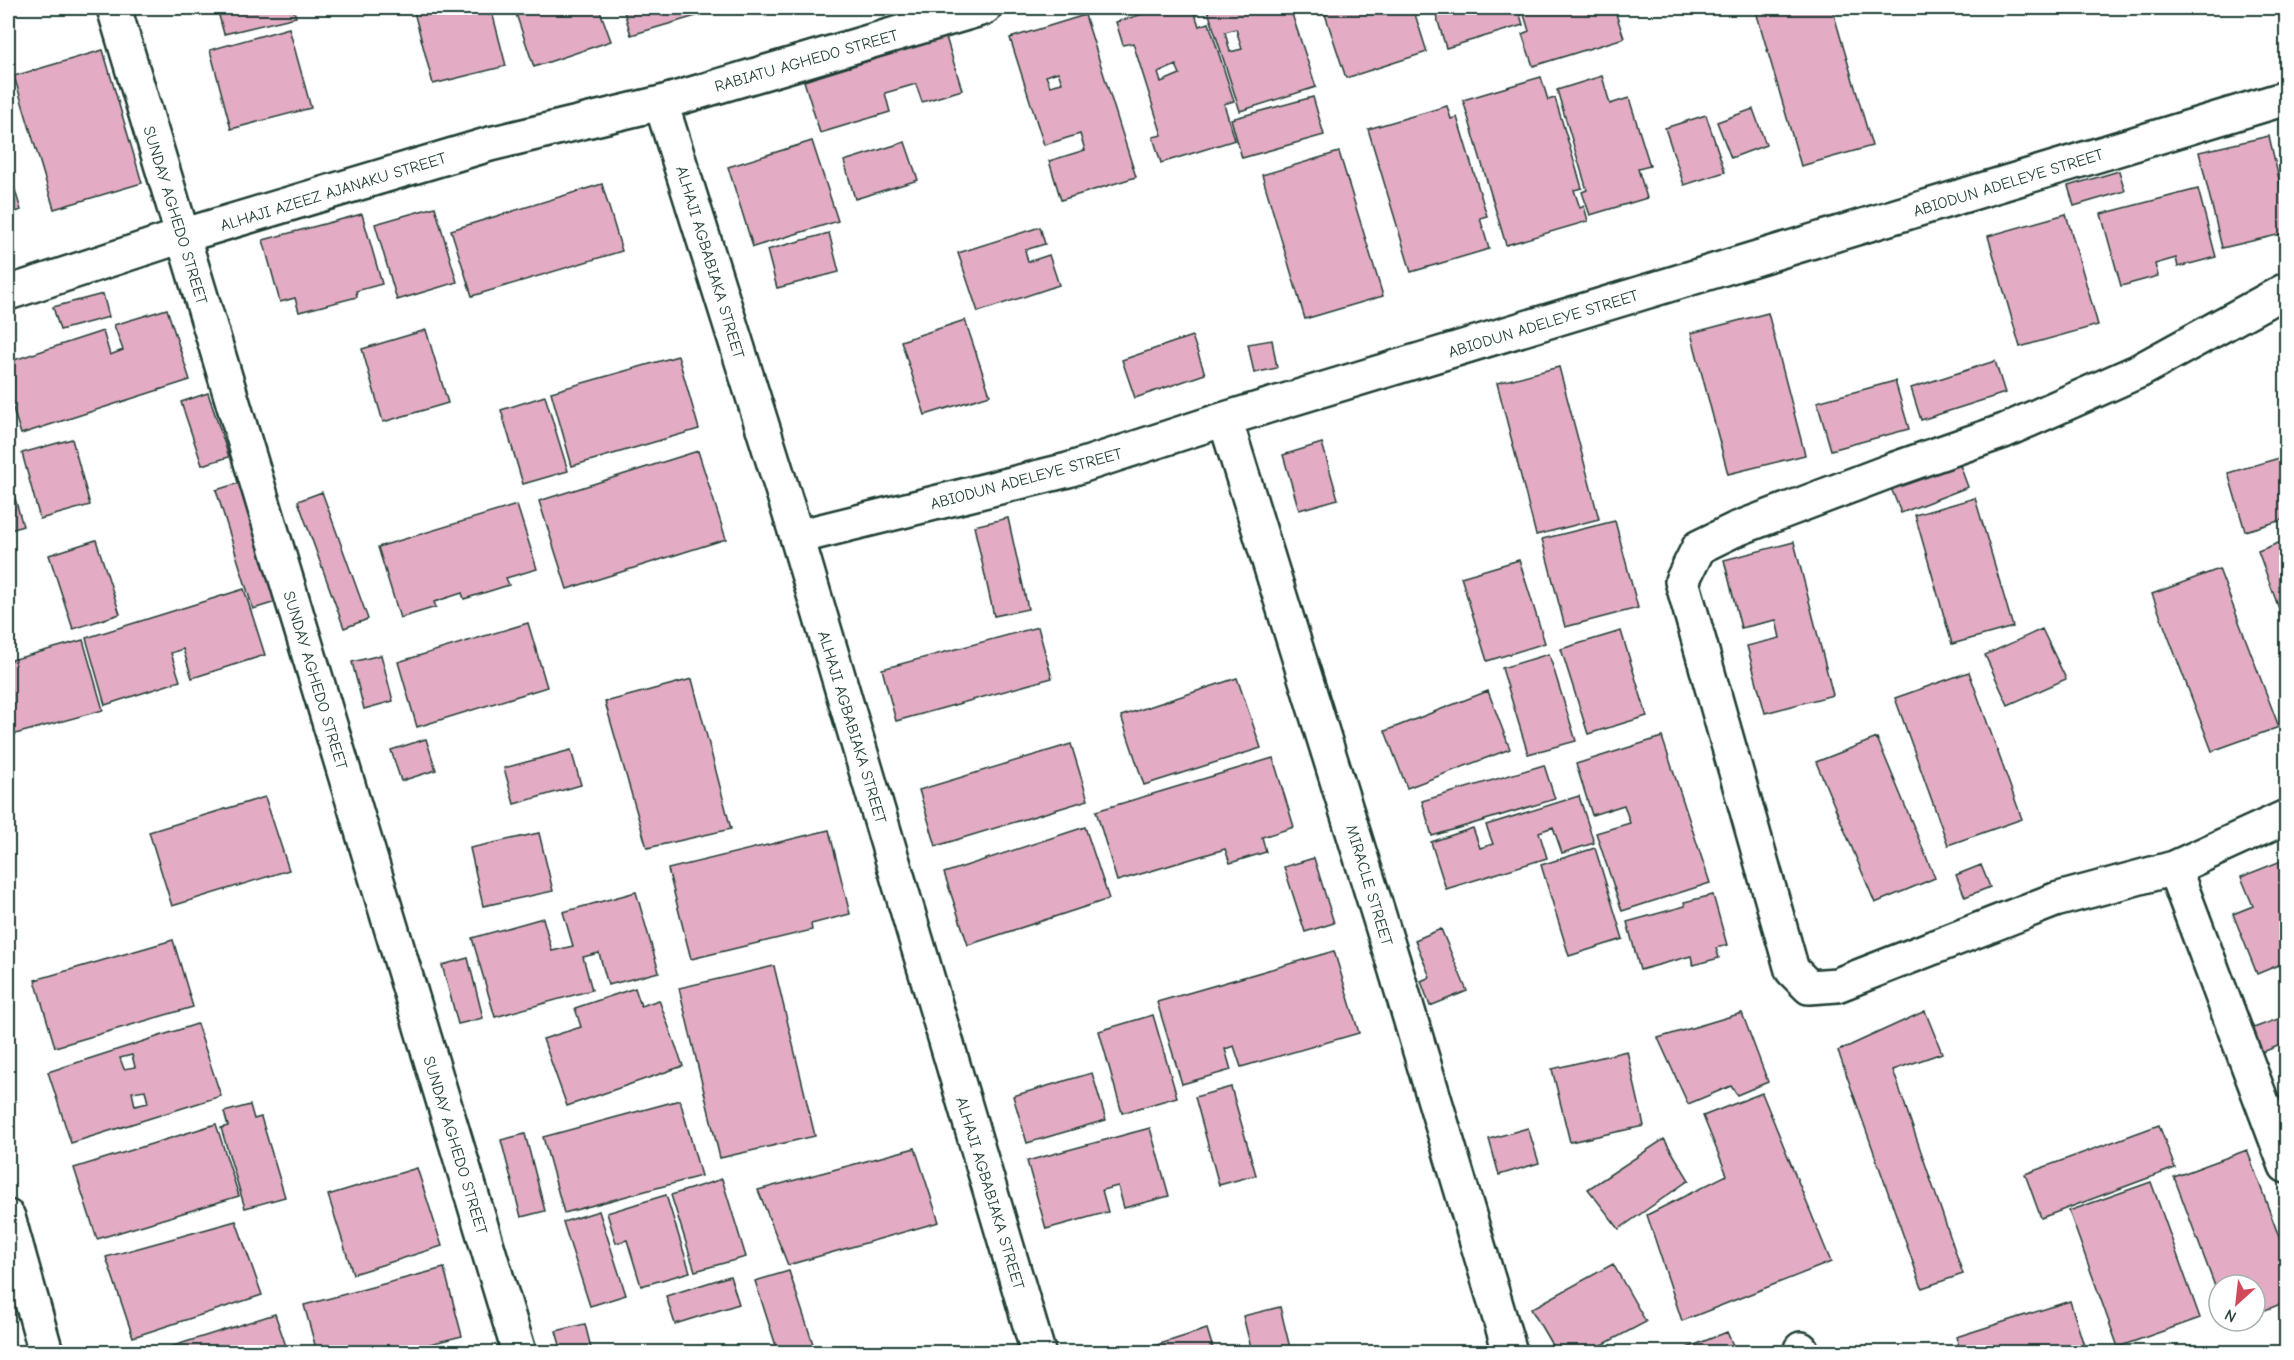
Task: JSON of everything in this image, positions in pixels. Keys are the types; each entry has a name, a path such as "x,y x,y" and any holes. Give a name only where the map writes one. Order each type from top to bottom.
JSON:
{"street":[{"name":"SUNDAY AGHEDO STREET","path":"114,8 519,1353"},
{"name":"RABIATU AGHEDO STREET","path":"661,103 984,8"},
{"name":"ABIODUN ADELEYE STREET","path":"797,537 1068,471 1225,419 2286,98"},
{"name":"ALHAJI AZEEZ AJANAKU STREET","path":"8,293 182,237 490,144 661,103"},
{"name":"ALHAJI AGBABIAKA STREET","path":"661,103 797,537 1038,1353"},
{"path":"2286,290 2139,371 2004,431 1895,469 1734,530 1699,547 1682,581 1792,970 1809,987 1837,985 2055,900 2174,868 2286,818"},
{"name":"MIRACLE STREET","path":"1225,419 1393,961 1510,1353"},
{"path":"2174,868 2286,1166"},
{"path":"10,1235 46,1353"}],"building":[{"path":"217,8 293,8 296,17 224,34"},
{"path":"413,8 491,8 506,66 433,84"},
{"path":"514,8 599,8 611,41 534,67"},
{"path":"623,8 702,8 703,14 631,35"},
{"path":"1163,8 1193,8 1199,26 1209,23 1234,101 1224,104 1235,140 1161,163 1153,137 1162,135 1133,43 1123,45 1116,22","holes":["1176,65 1180,74 1161,82 1158,73"]},
{"path":"1207,8 1290,8 1316,87 1240,111","holes":["1236,29 1242,49 1230,52 1225,32"]},
{"path":"1323,8 1413,8 1427,52 1346,78"},
{"path":"1434,8 1518,8 1523,25 1446,48"},
{"path":"1522,8 1614,8 1624,38 1533,66 1522,34 1529,31"},
{"path":"1755,8 1832,8 1872,146 1801,166"},
{"path":"1085,15 1136,177 1061,200 1049,161 1085,150 1080,134 1044,145 1010,38","holes":["1058,72 1062,83 1050,86 1046,76"]},
{"path":"289,28 311,108 231,129 210,50"},
{"path":"946,37 962,90 922,102 916,84 885,93 890,112 820,133 804,81"},
{"path":"103,50 142,183 54,209 14,76"},
{"path":"1602,76 1610,104 1629,98 1650,166 1638,169 1647,198 1590,215 1582,192 1587,190 1557,90"},
{"path":"1541,77 1548,100 1555,98 1582,188 1574,190 1580,208 1584,206 1588,221 1506,245 1463,100"},
{"path":"1313,97 1324,135 1242,158 1231,119"},
{"path":"1447,106 1451,119 1457,117 1487,216 1480,218 1489,249 1411,272 1368,129"},
{"path":"1753,109 1766,145 1731,158 1717,122"},
{"path":"1706,115 1725,172 1684,185 1665,128"},
{"path":"2269,136 2286,209 2286,233 2222,248 2199,152"},
{"path":"812,141 838,221 753,247 728,167"},
{"path":"905,142 918,180 855,199 844,161"},
{"path":"1339,152 1383,296 1305,319 1262,175"},
{"path":"8,167 21,210 8,215"},
{"path":"2119,171 2125,191 2074,206 2068,186"},
{"path":"602,184 622,251 472,296 451,230"},
{"path":"2198,189 2216,257 2178,267 2176,258 2155,264 2158,276 2121,286 2101,214"},
{"path":"435,207 457,282 397,300 375,224"},
{"path":"362,214 382,284 356,291 357,297 299,312 295,298 280,302 263,240"},
{"path":"2066,214 2098,325 2020,347 1988,236"},
{"path":"1040,227 1045,244 1025,250 1028,262 1049,255 1059,285 978,312 958,253"},
{"path":"829,233 839,272 777,288 767,250"},
{"path":"103,294 109,317 60,330 53,307"},
{"path":"167,309 190,380 21,434 8,393 8,362 103,331 110,355 123,350 114,325"},
{"path":"1768,313 1805,455 1728,474 1691,333"},
{"path":"965,320 990,395 925,415 901,341"},
{"path":"426,330 448,403 383,422 362,349"},
{"path":"1192,336 1205,374 1135,398 1122,360"},
{"path":"1272,340 1277,368 1254,373 1248,344"},
{"path":"678,356 699,429 572,466 551,392"},
{"path":"1995,361 2005,393 1921,420 1911,388"},
{"path":"1559,367 1599,519 1536,535 1497,383"},
{"path":"1895,381 1909,429 1831,450 1817,402"},
{"path":"208,393 229,457 202,465 181,402"},
{"path":"545,396 568,471 523,484 501,410"},
{"path":"72,439 90,505 40,519 22,453"},
{"path":"1322,443 1338,499 1299,510 1283,455"},
{"path":"698,451 726,539 567,589 539,501"},
{"path":"2286,456 2286,519 2245,531 2228,473"},
{"path":"1957,457 1968,487 1901,513 1889,483"},
{"path":"8,474 23,526 8,531"},
{"path":"239,483 276,602 253,609 216,490"},
{"path":"322,492 368,619 344,628 298,501"},
{"path":"1975,498 2013,627 1952,644 1915,515"},
{"path":"517,505 537,569 506,578 509,585 464,599 462,593 434,602 436,607 400,618 378,547"},
{"path":"1008,518 1028,609 994,616 974,526"},
{"path":"1615,521 1638,608 1565,627 1542,539"},
{"path":"96,540 120,614 73,629 49,555"},
{"path":"2286,540 2286,628 2258,551"},
{"path":"1794,542 1833,695 1765,713 1747,646 1780,638 1776,620 1741,628 1724,560"},
{"path":"1519,560 1545,643 1487,661 1461,577"},
{"path":"2219,569 2279,727 2212,751 2152,594"},
{"path":"244,589 265,655 192,678 183,649 171,653 180,681 105,705 86,638"},
{"path":"528,623 547,687 417,727 398,662"},
{"path":"1038,627 1052,678 896,721 882,669"},
{"path":"2042,629 2066,679 2008,705 1985,655"},
{"path":"1621,631 1647,716 1588,734 1561,649"},
{"path":"83,640 103,710 8,736 8,661"},
{"path":"1549,654 1576,741 1528,754 1502,668"},
{"path":"381,655 393,701 364,709 352,662"},
{"path":"1969,672 2022,819 1948,845 1895,698"},
{"path":"1237,678 1261,748 1144,785 1121,716"},
{"path":"692,679 731,829 647,848 605,702"},
{"path":"1488,691 1510,749 1407,788 1385,731"},
{"path":"1662,737 1710,883 1622,911 1596,833 1630,823 1624,805 1592,815 1576,764"},
{"path":"1877,738 1935,878 1875,903 1816,762"},
{"path":"426,739 436,770 401,781 391,750"},
{"path":"1071,744 1088,800 936,846 919,790"},
{"path":"571,750 581,785 514,804 504,768"},
{"path":"1273,758 1294,827 1262,837 1266,852 1230,863 1225,849 1117,881 1096,811"},
{"path":"1544,765 1555,799 1432,836 1422,801"},
{"path":"1579,796 1594,843 1562,853 1553,827 1539,832 1547,858 1446,889 1431,842 1473,828 1480,848 1493,844 1486,825"},
{"path":"265,797 289,870 172,906 149,832"},
{"path":"1085,827 1109,899 968,945 944,873"},
{"path":"829,830 850,914 811,924 812,930 691,959 668,869"},
{"path":"539,833 553,891 483,906 470,848"},
{"path":"1595,848 1623,939 1569,956 1541,865"},
{"path":"1314,858 1334,923 1305,932 1284,867"},
{"path":"2286,859 2286,962 2257,974 2233,914 2253,906 2241,877"},
{"path":"1981,865 1990,887 1965,897 1956,875"},
{"path":"636,892 659,972 608,985 599,953 583,957 592,990 495,1017 472,938 543,918 552,951 573,946 563,912"},
{"path":"1713,895 1727,945 1716,948 1719,958 1693,965 1691,956 1640,970 1627,922 1685,906 1684,902"},
{"path":"1441,929 1467,991 1430,1006 1421,981 1430,977 1415,940"},
{"path":"173,940 193,1007 55,1047 35,980"},
{"path":"1334,951 1359,1033 1241,1067 1234,1046 1225,1049 1231,1070 1182,1084 1157,1002"},
{"path":"468,958 483,1018 458,1024 442,965"},
{"path":"774,966 815,1136 720,1158 679,988"},
{"path":"635,988 641,1006 659,1000 683,1066 567,1106 543,1039 581,1027 575,1008"},
{"path":"1925,1011 1942,1053 1893,1070 1963,1274 1922,1288 1838,1051"},
{"path":"1742,1013 1768,1082 1737,1095 1731,1086 1688,1104 1658,1038"},
{"path":"1153,1015 1177,1097 1122,1113 1099,1031"},
{"path":"2286,1016 2286,1043 2260,1053 2251,1029"},
{"path":"197,1024 221,1096 71,1143 48,1072","holes":["132,1055 135,1067 124,1069 120,1058","145,1090 148,1103 135,1106 132,1092"]},
{"path":"1627,1051 1644,1126 1570,1142 1552,1069"},
{"path":"1092,1073 1106,1120 1027,1143 1013,1096"},
{"path":"1231,1087 1256,1175 1219,1185 1195,1097"},
{"path":"1762,1093 1831,1262 1682,1321 1647,1215 1727,1175 1703,1116"},
{"path":"680,1100 701,1176 564,1213 543,1137"},
{"path":"250,1105 254,1119 261,1117 285,1197 245,1208 221,1128 228,1126 224,1112"},
{"path":"216,1124 239,1196 97,1239 74,1168"},
{"path":"2159,1125 2175,1168 2041,1218 2025,1174"},
{"path":"1150,1128 1169,1196 1124,1208 1118,1186 1102,1190 1108,1212 1046,1229 1027,1161"},
{"path":"1528,1128 1539,1163 1499,1175 1489,1139"},
{"path":"525,1134 545,1211 521,1217 501,1140"},
{"path":"1664,1139 1689,1180 1619,1229 1588,1189"},
{"path":"915,1148 939,1222 788,1265 758,1190"},
{"path":"2247,1150 2286,1256 2286,1302 2267,1309 2267,1273 2210,1273 2174,1177"},
{"path":"417,1168 442,1246 353,1274 328,1195"},
{"path":"722,1179 746,1257 695,1271 671,1195"},
{"path":"2151,1182 2200,1318 2118,1347 2069,1211"},
{"path":"666,1195 690,1272 641,1286 627,1240 616,1243 607,1213"},
{"path":"599,1211 626,1295 590,1306 563,1222"},
{"path":"236,1221 262,1295 133,1337 106,1257"},
{"path":"1613,1264 1646,1322 1589,1352 1556,1352 1531,1309"},
{"path":"444,1268 462,1336 398,1352 317,1352 304,1305"},
{"path":"789,1271 814,1347 797,1352 778,1352 755,1281"},
{"path":"730,1276 739,1304 675,1324 666,1296"},
{"path":"2070,1301 2086,1352 1961,1352 1956,1337"},
{"path":"1280,1307 1291,1352 1252,1352 1243,1316"},
{"path":"275,1314 288,1352 154,1352"},
{"path":"585,1324 592,1352 562,1352 556,1331"},
{"path":"1207,1329 1214,1352 1135,1352"},
{"path":"1727,1332 1736,1352 1677,1352"}]}
